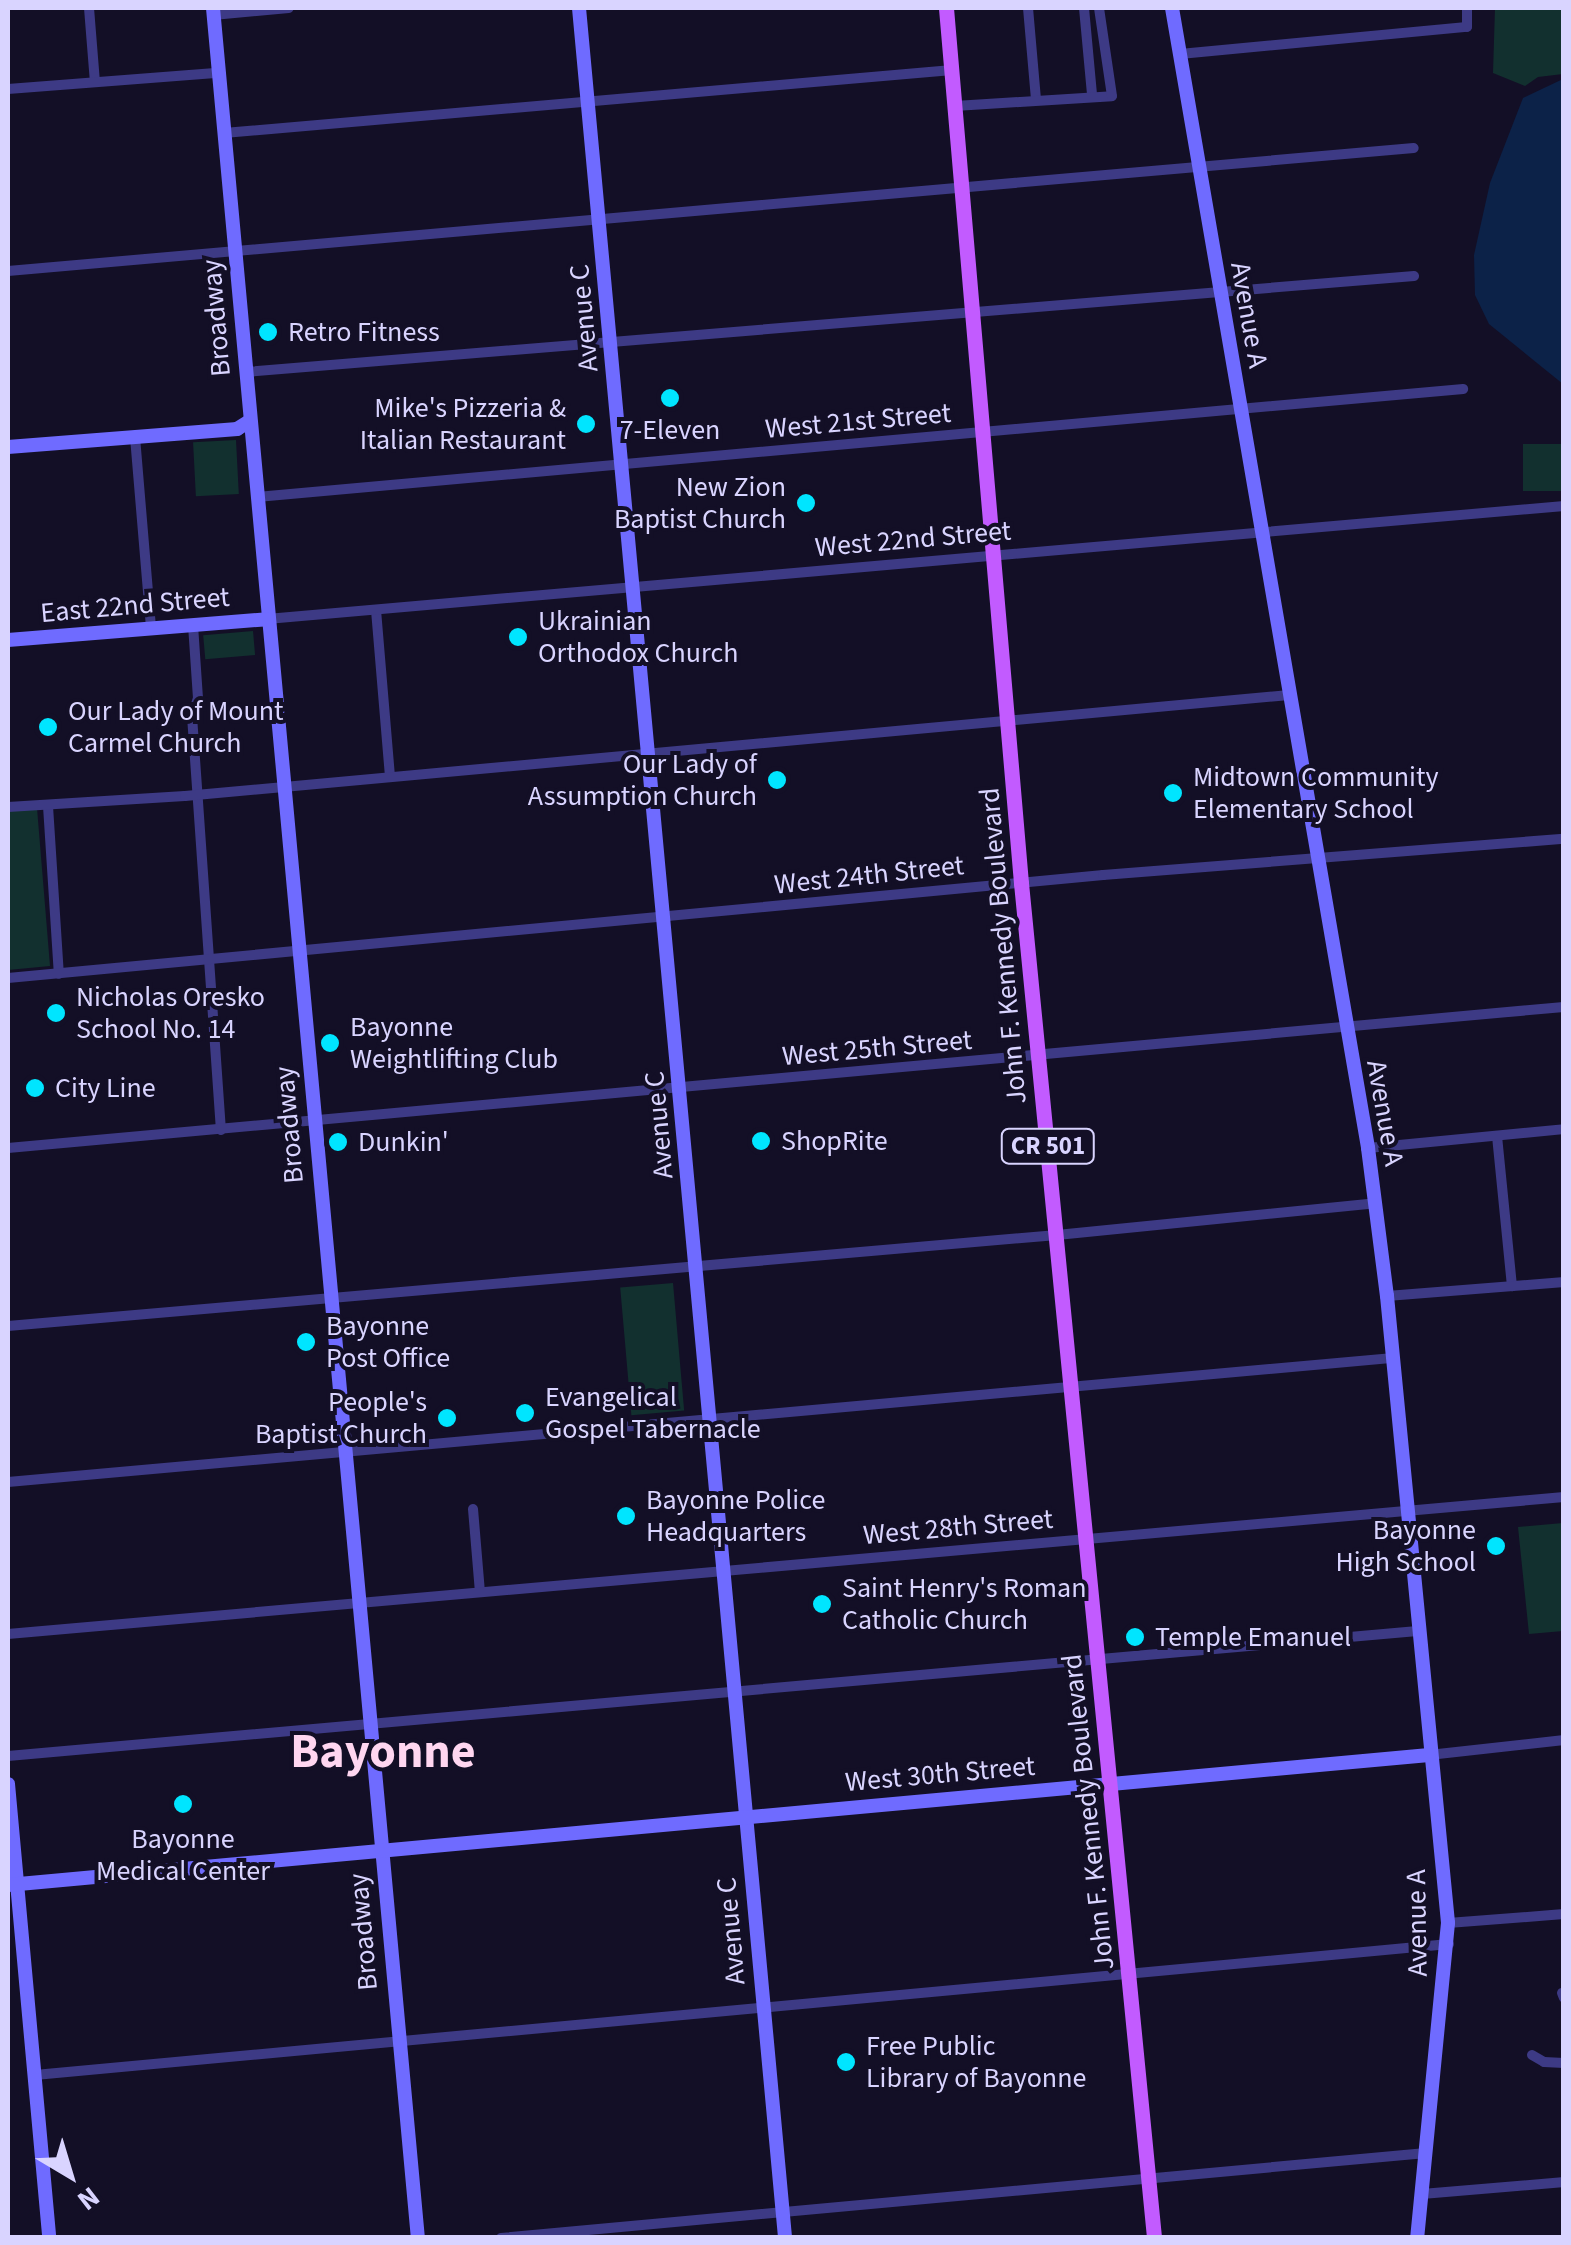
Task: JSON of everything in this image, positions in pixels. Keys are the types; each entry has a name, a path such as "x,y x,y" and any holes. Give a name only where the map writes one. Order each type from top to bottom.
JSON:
{"main road":[{"name":"John F. Kennedy Boulevard","path":"946,8 1021,883 1154,2238"}],"street":[{"path":"88,8 95,82"},
{"path":"213,11 289,8"},
{"name":"Avenue C","path":"579,8 785,2238"},
{"path":"1028,8 1036,100"},
{"path":"1084,8 1092,95"},
{"path":"956,106 1112,96 1099,8"},
{"name":"Avenue A","path":"1172,8 1344,1028 1368,1148 1387,1296 1449,1944 1418,2238"},
{"path":"1180,54 1467,28 1468,8"},
{"name":"Broadway","path":"213,11 418,2238"},
{"path":"224,132 952,70"},
{"path":"8,89 218,72"},
{"path":"8,271 1414,148"},
{"path":"246,372 1414,276"},
{"name":"West 21st Street","path":"257,497 1464,389"},
{"path":"8,448 237,429 250,421"},
{"path":"135,437 151,628"},
{"name":"West 22nd Street","path":"268,619 1564,506"},
{"path":"376,610 390,776"},
{"name":"East 22nd Street","path":"8,640 268,619"},
{"path":"192,625 207,960 221,1130"},
{"path":"8,806 198,794 1289,695"},
{"path":"48,806 59,974"},
{"name":"West 24th Street","path":"8,978 1021,883 1564,839"},
{"name":"West 25th Street","path":"8,1148 1564,1007"},
{"path":"1368,1148 1564,1129"},
{"path":"1497,1136 1512,1286"},
{"path":"8,1326 1057,1235 1375,1202"},
{"path":"1387,1296 1564,1282"},
{"path":"8,1482 1393,1358"},
{"name":"West 28th Street","path":"8,1634 1564,1497"},
{"path":"473,1509 480,1592"},
{"path":"8,1756 370,1727 1417,1631"},
{"name":"West 30th Street","path":"12,1884 1564,1740"},
{"path":"8,1784 12,1884 48,2238"},
{"path":"1448,1923 1564,1914"},
{"path":"34,2075 763,2004 1130,1975 1449,1944"},
{"path":"1532,2055 1544,2062 1564,2063"},
{"path":"501,2238 1426,2153"},
{"path":"1422,2194 1564,2182"}],"green space":[{"path":"1495,8 1563,8 1563,74 1538,77 1525,86 1493,73"},
{"path":"236,440 239,494 196,496 193,442"},
{"path":"1523,444 1563,444 1563,491 1523,491"},
{"path":"253,631 255,655 205,659 203,635"},
{"path":"37,808 50,966 8,970 8,810"},
{"path":"673,1283 684,1411 631,1415 620,1288"},
{"path":"1563,1523 1563,1631 1529,1634 1518,1527"}],"water":[{"path":"1563,79 1564,384 1489,324 1475,295 1474,255 1490,183 1523,98"}],"place":[{"name":"Retro Fitness","path":"268,332"},
{"name":"7-Eleven","path":"670,398"},
{"name":"Mike's Pizzeria & Italian Restaurant","path":"586,424"},
{"name":"New Zion Baptist Church","path":"806,503"},
{"name":"Ukrainian Orthodox Church","path":"518,637"},
{"name":"Our Lady of Mount Carmel Church","path":"48,727"},
{"name":"Our Lady of Assumption Church","path":"777,780"},
{"name":"Midtown Community Elementary School","path":"1173,793"},
{"name":"Nicholas Oresko School No. 14","path":"56,1013"},
{"name":"Bayonne Weightlifting Club","path":"330,1043"},
{"name":"City Line","path":"35,1088"},
{"name":"ShopRite","path":"761,1141"},
{"name":"Dunkin'","path":"338,1142"},
{"name":"Bayonne Post Office","path":"306,1342"},
{"name":"Evangelical Gospel Tabernacle","path":"525,1413"},
{"name":"People's Baptist Church","path":"447,1418"},
{"name":"Bayonne Police Headquarters","path":"626,1516"},
{"name":"Bayonne High School","path":"1496,1546"},
{"name":"Saint Henry's Roman Catholic Church","path":"822,1604"},
{"name":"Temple Emanuel","path":"1135,1637"},
{"name":"Bayonne Medical Center","path":"183,1804"},
{"name":"Free Public Library of Bayonne","path":"846,2062"}],"district":[{"name":"Bayonne","path":"383,1753"}]}
